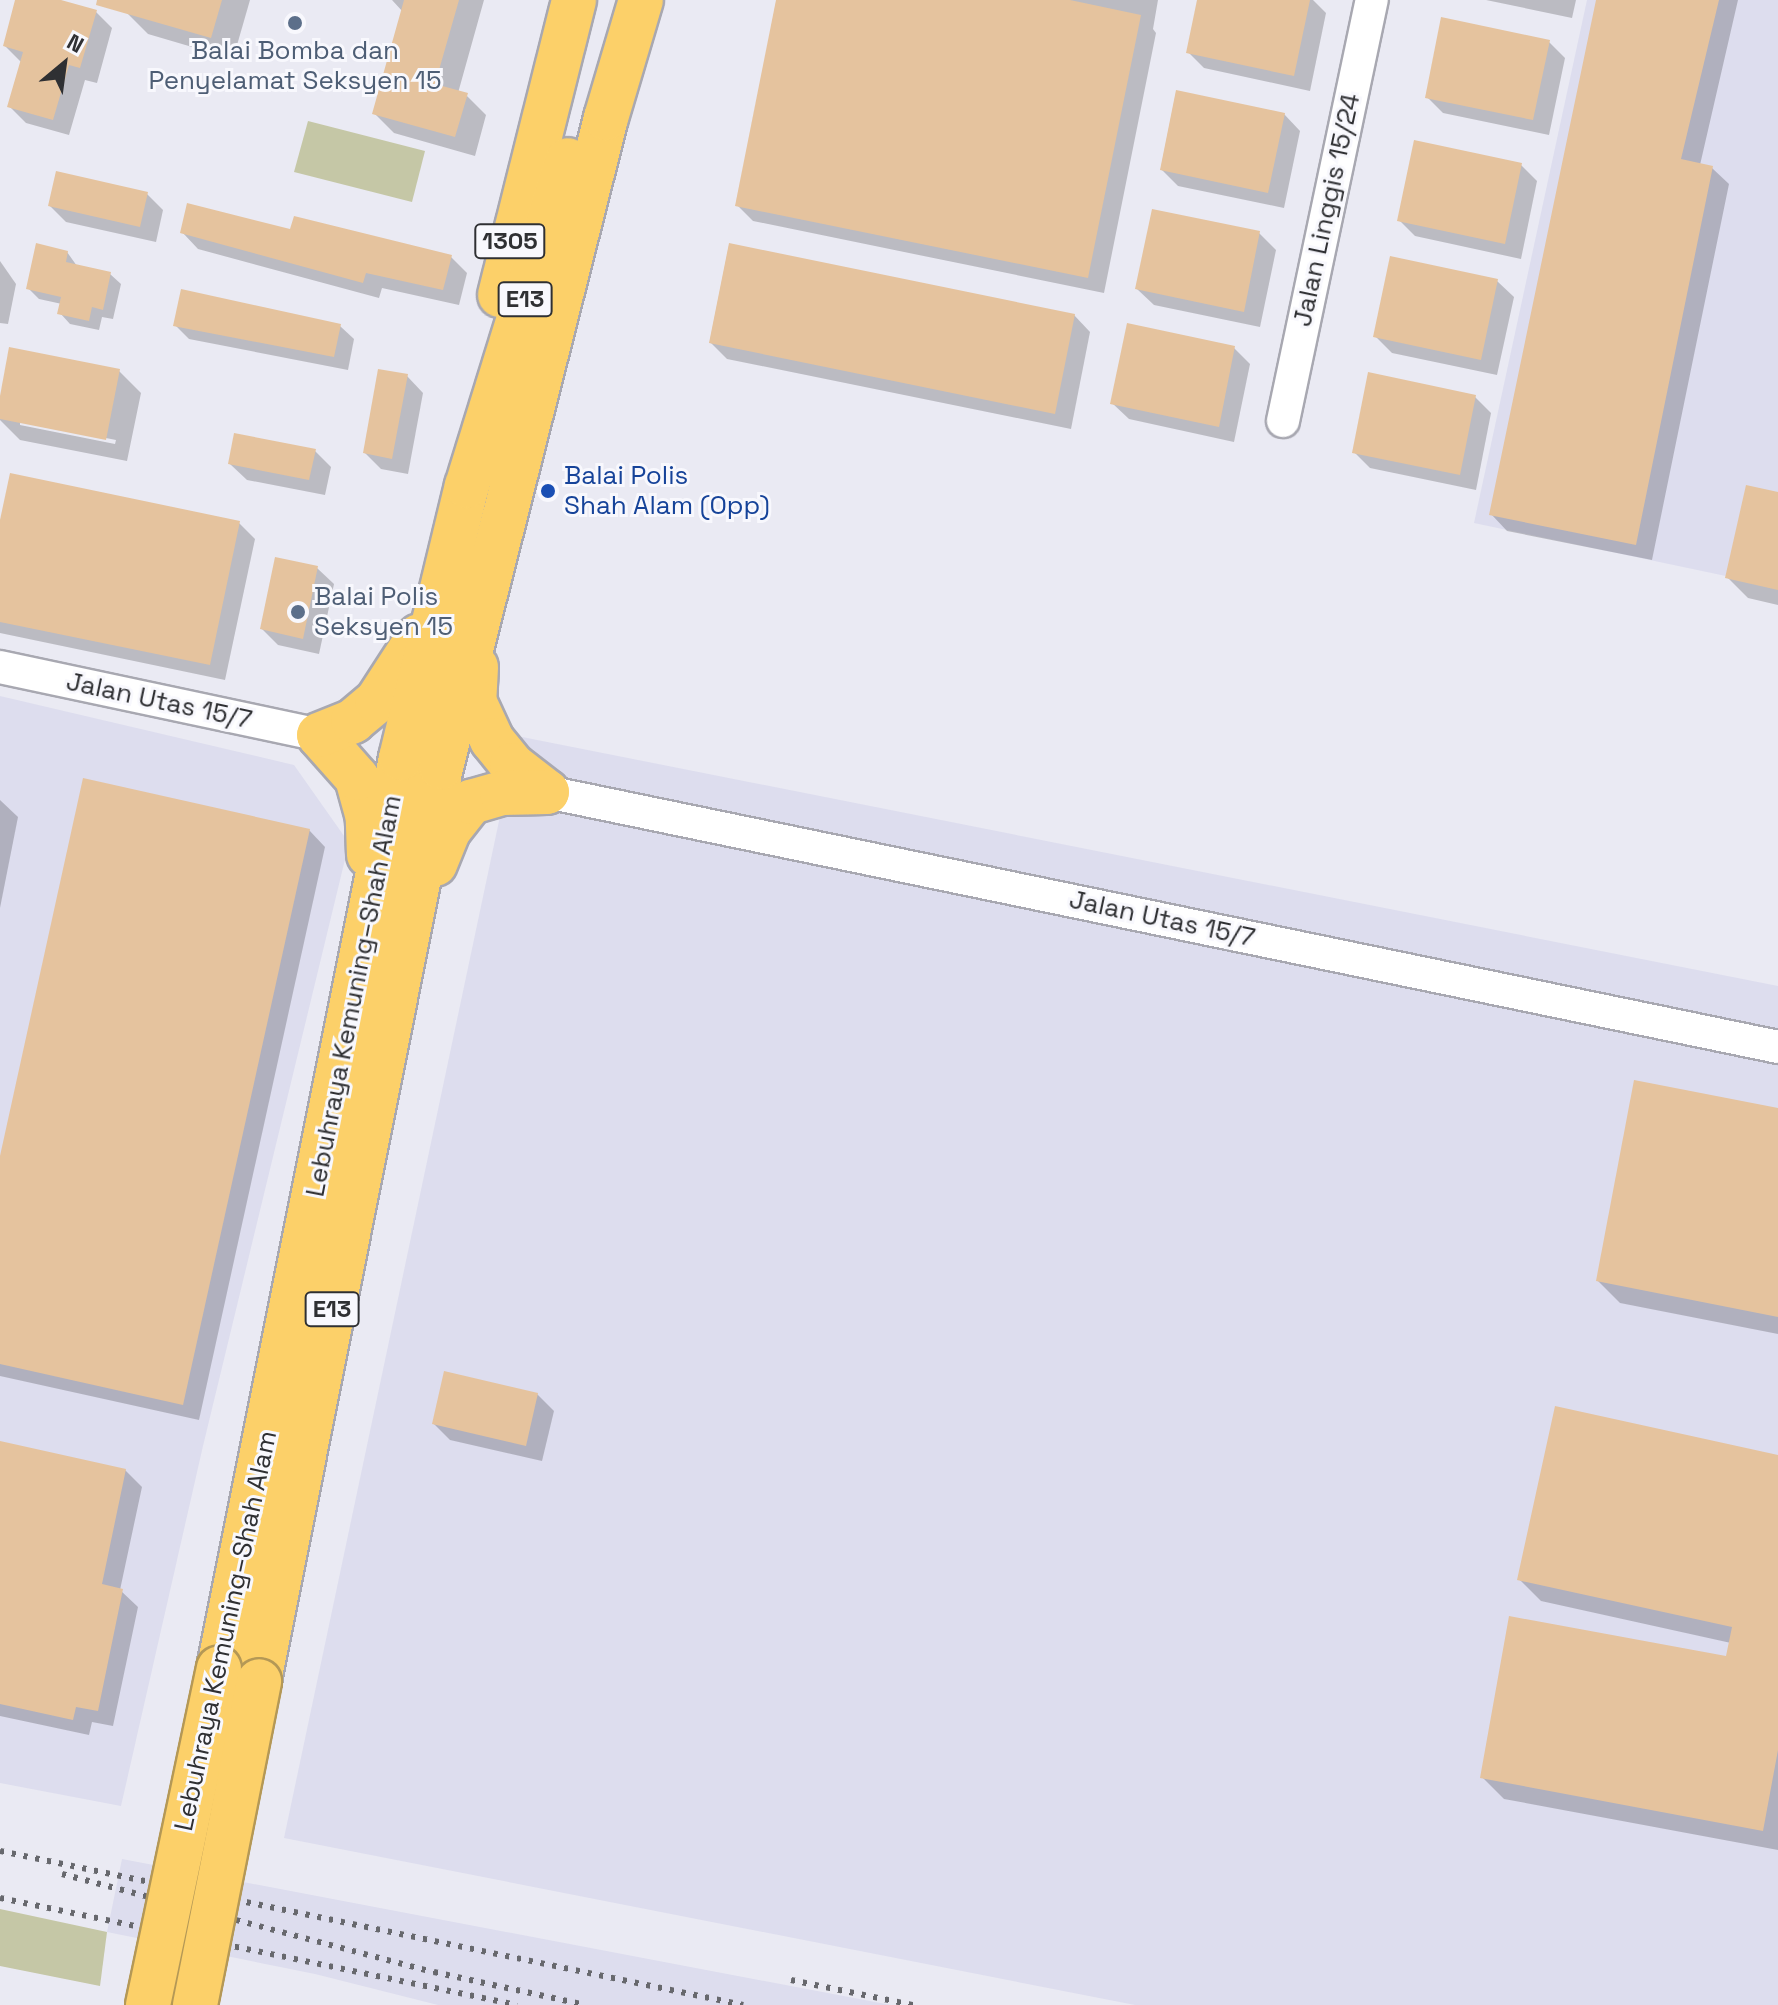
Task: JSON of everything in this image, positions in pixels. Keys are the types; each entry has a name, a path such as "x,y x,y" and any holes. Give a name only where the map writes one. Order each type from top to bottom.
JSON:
{"highway":[{"name":"1305","path":"467,486 505,261 574,0"},
{"name":"Lebuhraya Kemuning–Shah Alam","path":"388,925 441,767 517,475 594,115 615,0"},
{"name":"Lebuhraya Kemuning–Shah Alam","path":"195,2005 239,1674 388,925 401,758 467,486 594,115 641,0"},
{"path":"517,475 598,248 669,0"},
{"path":"388,925 368,818 357,778 319,735 353,721 377,701 407,658 441,595"},
{"path":"479,627 474,701 492,740 512,765 547,792"},
{"path":"388,925 449,830 471,802 502,793 547,792"},
{"name":"Lebuhraya Kemuning–Shah Alam","path":"148,2005 239,1674"}],"street":[{"name":"Jalan Linggis 15/24","path":"1283,421 1372,0"},
{"name":"Jalan Utas 15/7","path":"0,667 319,735"},
{"name":"Jalan Utas 15/7","path":"547,792 1778,1047"}],"shaded area":[{"path":"1587,0 1778,0 1778,587 1474,523"},
{"path":"0,696 294,765 349,843 203,1446 121,1806 0,1783"},
{"path":"517,736 1778,986 1778,2005 1135,2005 284,1838"},
{"path":"122,1859 891,2005 438,2005 315,1974 107,1932"}],"green space":[{"path":"308,121 425,151 412,202 294,172"},
{"path":"0,1909 107,1932 100,1986 0,1966"}],"building":[{"path":"15,0 61,0 97,10 80,68 69,65 53,120 7,107 23,52 3,46"},
{"path":"97,0 222,0 211,38 96,5"},
{"path":"404,0 459,0 435,84 468,93 455,137 372,114"},
{"path":"776,0 1070,0 1141,15 1088,278 735,206"},
{"path":"1197,0 1310,0 1294,76 1186,53"},
{"path":"1596,0 1719,0 1681,159 1713,166 1636,545 1489,515"},
{"path":"1441,17 1550,40 1533,120 1425,98"},
{"path":"1176,90 1285,113 1268,193 1160,170"},
{"path":"1414,140 1522,163 1505,244 1397,221"},
{"path":"56,171 148,192 140,227 48,206"},
{"path":"187,203 290,229 294,216 452,255 443,290 366,273 363,283 180,233"},
{"path":"1152,209 1260,231 1244,312 1135,289"},
{"path":"36,243 68,251 66,262 111,272 103,310 92,307 89,321 57,314 61,297 26,289"},
{"path":"729,243 1075,314 1055,414 709,343"},
{"path":"1390,256 1498,279 1481,360 1373,337"},
{"path":"181,289 341,324 334,357 173,326"},
{"path":"1127,323 1235,346 1219,427 1110,404"},
{"path":"9,347 120,369 106,440 0,419 0,396"},
{"path":"378,369 408,374 392,459 363,453"},
{"path":"1368,372 1476,395 1460,475 1352,453"},
{"path":"234,433 316,449 309,480 228,464"},
{"path":"10,473 240,521 210,665 0,622 0,520"},
{"path":"1746,485 1778,492 1778,590 1725,578"},
{"path":"275,557 318,566 303,639 260,629"},
{"path":"83,778 310,829 183,1405 0,1364 0,1156"},
{"path":"1634,1080 1778,1108 1778,1317 1596,1281"},
{"path":"444,1371 538,1393 526,1446 432,1424"},
{"path":"1555,1406 1778,1455 1778,1750 1763,1831 1480,1778 1509,1616 1726,1656 1732,1627 1517,1580"},
{"path":"0,1441 126,1469 102,1584 123,1589 98,1711 76,1707 73,1720 0,1704"}],"railway":[{"path":"0,1851 743,2005"},
{"path":"62,1874 434,1972 585,2005"},
{"path":"0,1898 517,2005"},
{"path":"791,1980 913,2005"}],"place":[{"name":"Balai Bomba dan Penyelamat Seksyen 15","path":"295,23"},
{"name":"Balai Polis Shah Alam (Opp)","path":"548,491"},
{"name":"Balai Polis Seksyen 15","path":"298,612"}]}
